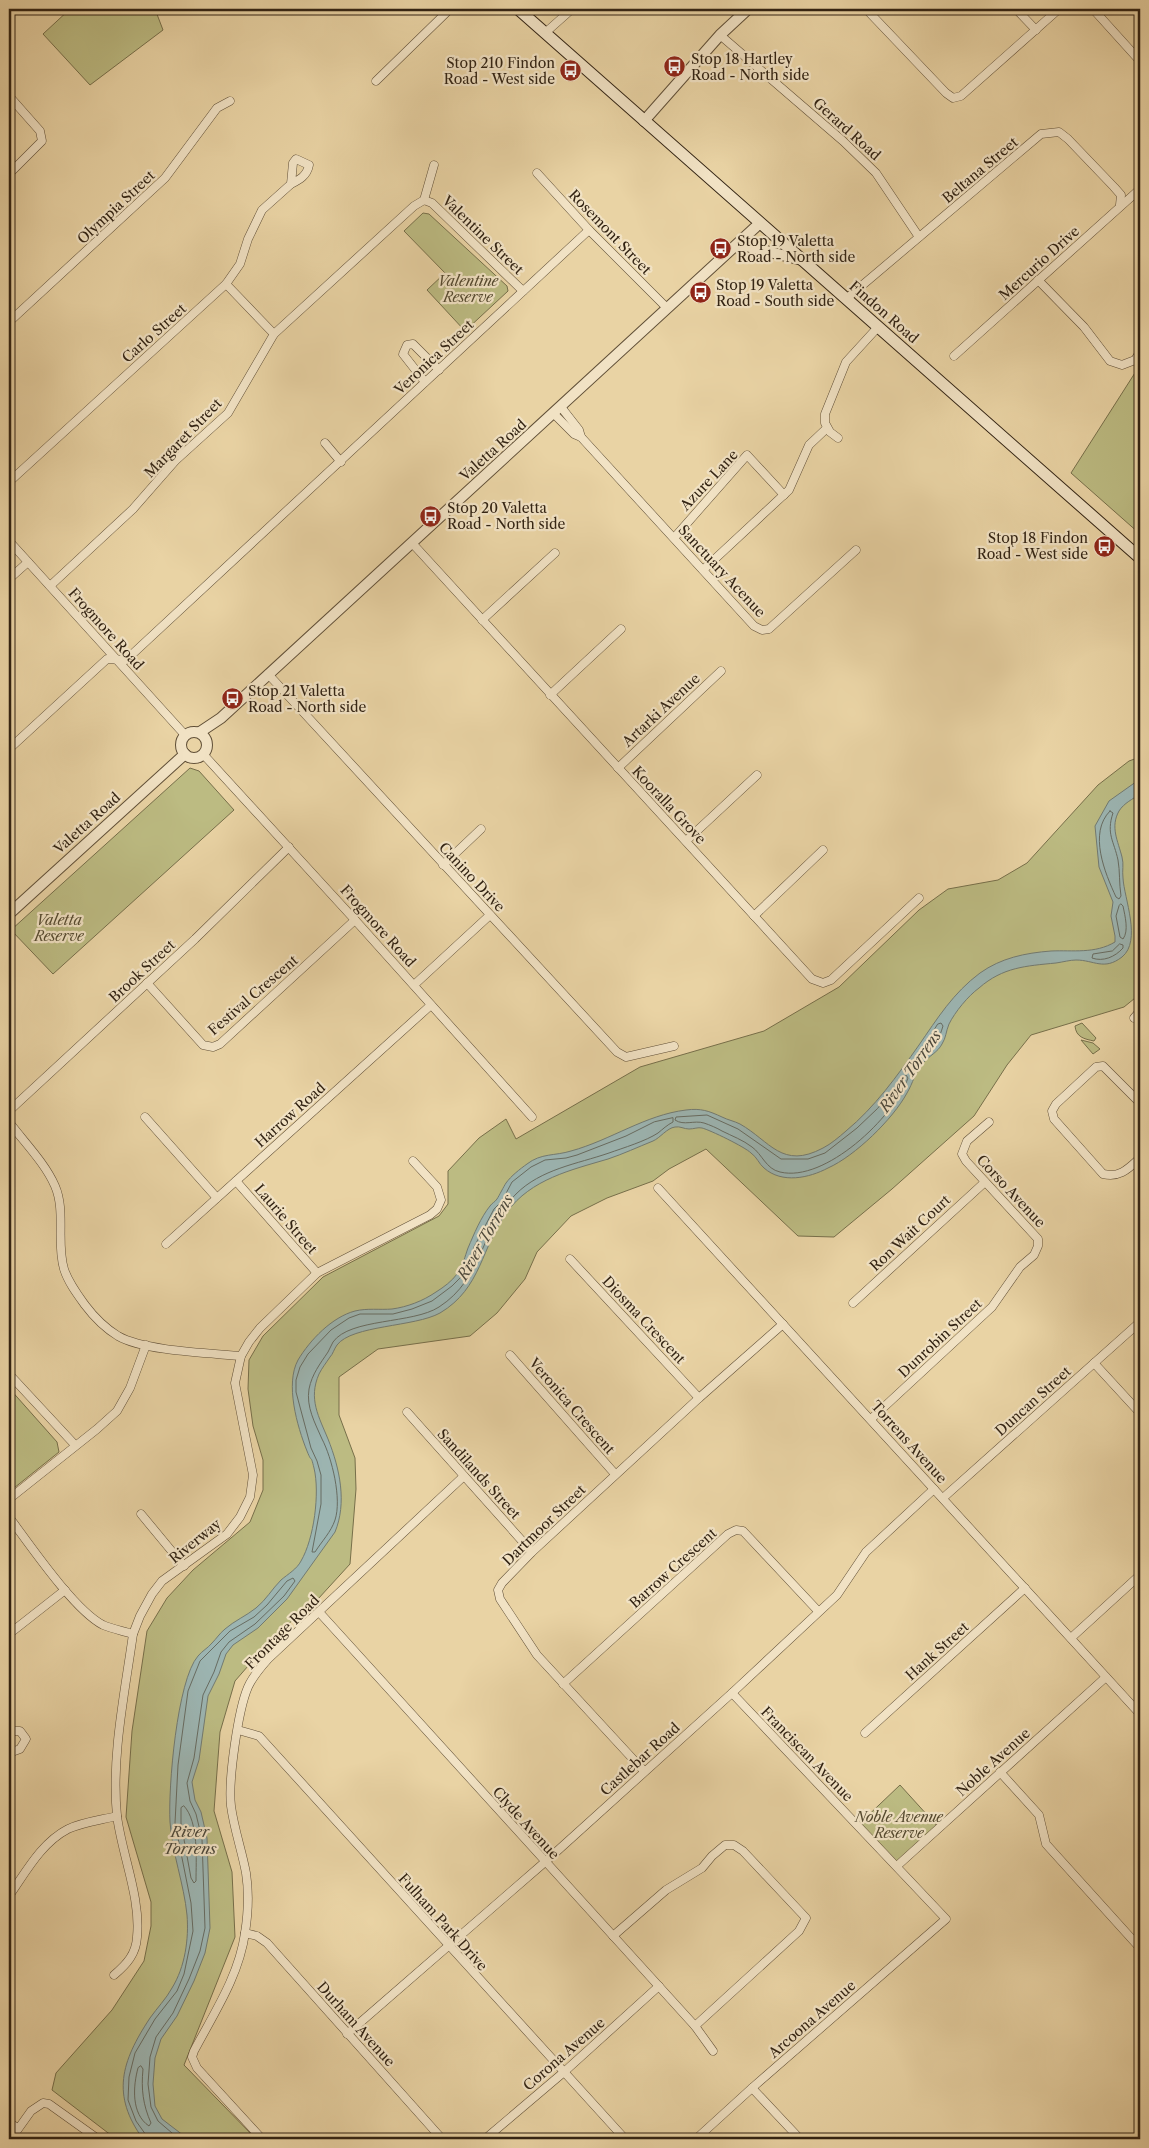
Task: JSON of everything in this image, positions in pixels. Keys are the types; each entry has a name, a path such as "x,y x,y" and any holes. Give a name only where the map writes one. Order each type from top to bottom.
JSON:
{"main road":[{"name":"Findon Road","path":"518,9 1140,558"}],"street":[{"path":"376,81 450,9"},
{"path":"545,33 572,9"},
{"path":"644,121 720,35 748,9"},
{"path":"866,9 946,94 953,98 961,96 1059,9"},
{"path":"1016,9 1036,30"},
{"path":"1093,9 1140,61"},
{"name":"Gerard Road","path":"720,35 843,140 876,172 919,237"},
{"path":"9,96 40,131 42,141 9,174"},
{"name":"Olympia Street","path":"9,322 165,178 218,108 230,101"},
{"name":"Beltana Street","path":"846,299 1041,134 1059,132 1068,139 1114,187 1120,195 1120,205"},
{"path":"424,200 434,165"},
{"name":"Rosemont Street","path":"537,173 589,230 667,308"},
{"name":"Carlo Street","path":"9,482 226,284 240,264 248,239 262,210 291,184"},
{"name":"Mercurio Drive","path":"954,356 1140,189"},
{"name":"Valentine Street","path":"424,200 432,203 523,291"},
{"name":"Margaret Street","path":"50,586 134,509 175,461 228,412 274,334 414,206 424,200"},
{"name":"Valetta Road","path":"202,735 558,410 760,222"},
{"name":"Veronica Street","path":"9,749 107,659 126,660 589,230"},
{"path":"738,244 802,260"},
{"path":"1038,280 1084,327 1110,361 1122,365 1135,360 1140,352"},
{"path":"226,284 274,334"},
{"path":"838,438 827,428 825,414 846,362 878,327"},
{"path":"425,382 405,359 403,354 407,345 413,344 439,370"},
{"name":"Sanctuary Acenue","path":"558,410 573,420 581,437 754,626 762,630 769,628 856,550"},
{"path":"703,570 789,490 809,445 827,428"},
{"path":"325,443 341,462"},
{"name":"Azure Lane","path":"674,538 747,455 784,495"},
{"name":"Frogmore Road","path":"9,541 186,735"},
{"name":"Kooralla Grove","path":"412,543 812,978 823,983 831,980 919,898"},
{"path":"482,620 555,553"},
{"path":"9,579 28,562"},
{"path":"550,694 621,629"},
{"name":"Artarki Avenue","path":"618,768 722,671"},
{"name":"Canino Drive","path":"268,674 617,1052 626,1057 674,1046"},
{"path":"194,731 202,735 207,748 203,754 195,758 184,754 181,745 186,735 194,731"},
{"name":"Valetta Road","path":"9,914 184,754"},
{"name":"Frogmore Road","path":"203,754 356,920 532,1117"},
{"path":"686,841 757,775"},
{"path":"443,864 481,828"},
{"name":"Brook Street","path":"9,1111 147,983 289,847"},
{"path":"754,916 823,850"},
{"path":"414,985 490,915"},
{"name":"Festival Crescent","path":"147,983 203,1045 213,1046 220,1044 356,920"},
{"name":"Harrow Road","path":"166,1244 431,1005"},
{"path":"1134,1018 1140,1011"},
{"path":"1140,1103 1103,1066 1096,1067 1056,1104 1052,1112 1054,1118 1103,1174 1113,1176 1122,1174 1140,1158"},
{"path":"145,1117 217,1198"},
{"path":"9,1122 46,1170 56,1187 59,1202 59,1246 64,1270 75,1292 105,1327 120,1336 146,1345 241,1356"},
{"name":"Corso Avenue","path":"989,1122 967,1141 962,1154 985,1182 1038,1239 1038,1246"},
{"name":"Riverway","path":"114,1975 132,1957 138,1936 138,1919 117,1816 117,1752 133,1634 152,1594 162,1582 227,1534 240,1517 250,1497 253,1475 235,1383 241,1356 260,1328 318,1273 430,1215 437,1209 441,1200 437,1187 413,1161"},
{"name":"Laurie Street","path":"236,1181 318,1273"},
{"name":"Ron Wait Court","path":"853,1303 985,1182"},
{"name":"Torrens Avenue","path":"658,1188 1140,1714"},
{"name":"Dunrobin Street","path":"871,1419 992,1307 1020,1267 1034,1256 1038,1246"},
{"name":"Diosma Crescent","path":"570,1259 699,1398"},
{"name":"Duncan Street","path":"943,1498 1140,1322"},
{"name":"Dartmoor Street","path":"644,1771 537,1655 500,1599 498,1590 502,1582 532,1552 615,1474 783,1324"},
{"path":"9,1499 117,1411 130,1388 146,1345"},
{"name":"Veronica Crescent","path":"510,1355 615,1474"},
{"path":"1094,1364 1140,1414"},
{"path":"9,1374 74,1445"},
{"name":"Sandilands Street","path":"407,1412 532,1552"},
{"name":"Frontage Road","path":"262,2139 197,2068 192,2057 229,1986 241,1956 245,1933 248,1905 246,1874 231,1808 230,1788 238,1730 247,1689 254,1676 268,1660 464,1476"},
{"name":"Castlebar Road","path":"347,2034 544,1862 732,1693 837,1595 866,1552 934,1489"},
{"path":"141,1514 184,1566"},
{"path":"9,1517 66,1590 87,1613 104,1625 133,1634"},
{"name":"Barrow Crescent","path":"563,1684 728,1534 736,1530 743,1531 818,1611"},
{"path":"1071,1638 1140,1575"},
{"name":"Hank Street","path":"865,1733 1025,1588"},
{"path":"9,1634 66,1590"},
{"name":"Clyde Avenue","path":"319,1612 544,1862 695,2026 713,2050"},
{"name":"Noble Avenue","path":"897,1866 1106,1677"},
{"name":"Franciscan Avenue","path":"732,1693 946,1919"},
{"name":"Fulham Park Drive","path":"238,1730 258,1736 448,1947 625,2139"},
{"path":"9,1735 14,1731 20,1731 26,1739 20,1749 9,1753"},
{"path":"1000,1772 1039,1815 1046,1844 1140,1948"},
{"path":"9,1896 39,1853 68,1829 117,1816"},
{"path":"613,1936 666,1890 702,1868 725,1844 734,1845 743,1851 806,1918 799,1931 695,2026"},
{"name":"Arcoona Avenue","path":"696,2139 946,1919"},
{"name":"Durham Avenue","path":"245,1933 258,1936 267,1943 442,2139"},
{"name":"Corona Avenue","path":"484,2139 564,2072 659,1986"},
{"path":"752,2088 800,2139"},
{"path":"11,2139 31,2111 42,2103 49,2104 98,2139"},
{"path":"9,2123 18,2128"}],"green space":[{"path":"70,9 155,9 163,30 90,85 43,34"},
{"name":"Valentine Reserve","path":"423,213 429,214 507,286 508,291 465,331 427,290 445,273 404,231"},
{"path":"1140,365 1140,534 1071,473"},
{"path":"1140,757 1140,994 1124,1007 1031,1035 1007,1065 974,1116 892,1189 834,1237 798,1236 706,1149 669,1169 653,1181 607,1198 571,1216 537,1252 525,1279 497,1313 470,1336 378,1349 339,1377 339,1415 355,1458 356,1489 350,1564 318,1599 275,1635 235,1681 220,1732 214,1811 232,1872 235,1937 184,2065 256,2139 116,2139 52,2090 56,2073 112,2010 144,1961 151,1926 151,1902 126,1817 132,1731 147,1631 167,1598 193,1570 250,1522 263,1490 263,1460 253,1426 248,1389 249,1360 263,1336 323,1277 439,1216 448,1204 448,1171 479,1138 506,1119 516,1139 640,1067 764,1031 839,987 919,910 948,889 998,880 1027,863 1098,785 1129,761"},
{"name":"Valetta Reserve","path":"190,768 199,771 234,810 53,974 11,930"},
{"path":"1082,1023 1096,1038 1094,1041 1084,1038 1077,1033 1075,1026"},
{"path":"1081,1040 1093,1043 1100,1049 1093,1054"},
{"path":"9,1388 57,1442 59,1452 9,1492"},
{"name":"Noble Avenue Reserve","path":"900,1785 939,1828 897,1866 858,1825"}],"water":[{"name":"River Torrens","path":"1140,779 1140,794 1121,808 1115,823 1123,860 1124,886 1130,919 1131,941 1128,950 1122,957 1110,963 1099,964 1076,960 1035,965 1006,972 988,981 958,1009 949,1024 940,1047 920,1066 907,1093 893,1114 850,1155 821,1172 804,1177 787,1178 771,1173 748,1150 712,1132 700,1128 672,1128 653,1141 614,1157 553,1177 528,1191 507,1212 498,1225 480,1266 465,1292 440,1313 429,1318 356,1334 345,1338 337,1345 319,1374 314,1392 318,1415 339,1474 341,1509 339,1521 335,1532 287,1599 258,1628 233,1645 226,1654 208,1696 199,1760 192,1782 195,1800 201,1812 207,1838 210,1928 205,1953 194,1981 177,2016 161,2039 155,2058 153,2084 155,2106 162,2119 188,2139 143,2139 133,2123 127,2108 124,2078 127,2064 140,2034 176,1980 183,1962 187,1943 187,1915 170,1822 172,1761 179,1710 184,1687 198,1656 232,1623 260,1605 281,1580 297,1566 306,1552 315,1516 316,1478 312,1461 296,1418 292,1393 294,1370 303,1352 322,1330 346,1314 360,1310 392,1309 409,1305 426,1298 448,1284 459,1271 481,1220 490,1206 497,1199 510,1178 532,1160 548,1155 565,1153 600,1141 656,1117 691,1109 709,1112 740,1124 777,1151 787,1155 809,1154 823,1148 838,1138 857,1122 885,1091 946,1007 980,973 1005,960 1023,955 1051,951 1092,950 1115,942 1111,916 1113,902 1099,867 1095,826 1109,801"}],"place":[{"name":"Stop 18 Hartley Road - North side","path":"675,67"},
{"name":"Stop 210 Findon Road - West side","path":"571,71"},
{"name":"Stop 19 Valetta Road - North side","path":"721,249"},
{"name":"Stop 19 Valetta Road - South side","path":"700,293"},
{"name":"Stop 20 Valetta Road - North side","path":"431,516"},
{"name":"Stop 18 Findon Road - West side","path":"1104,546"},
{"name":"Stop 21 Valetta Road - North side","path":"232,699"}]}
